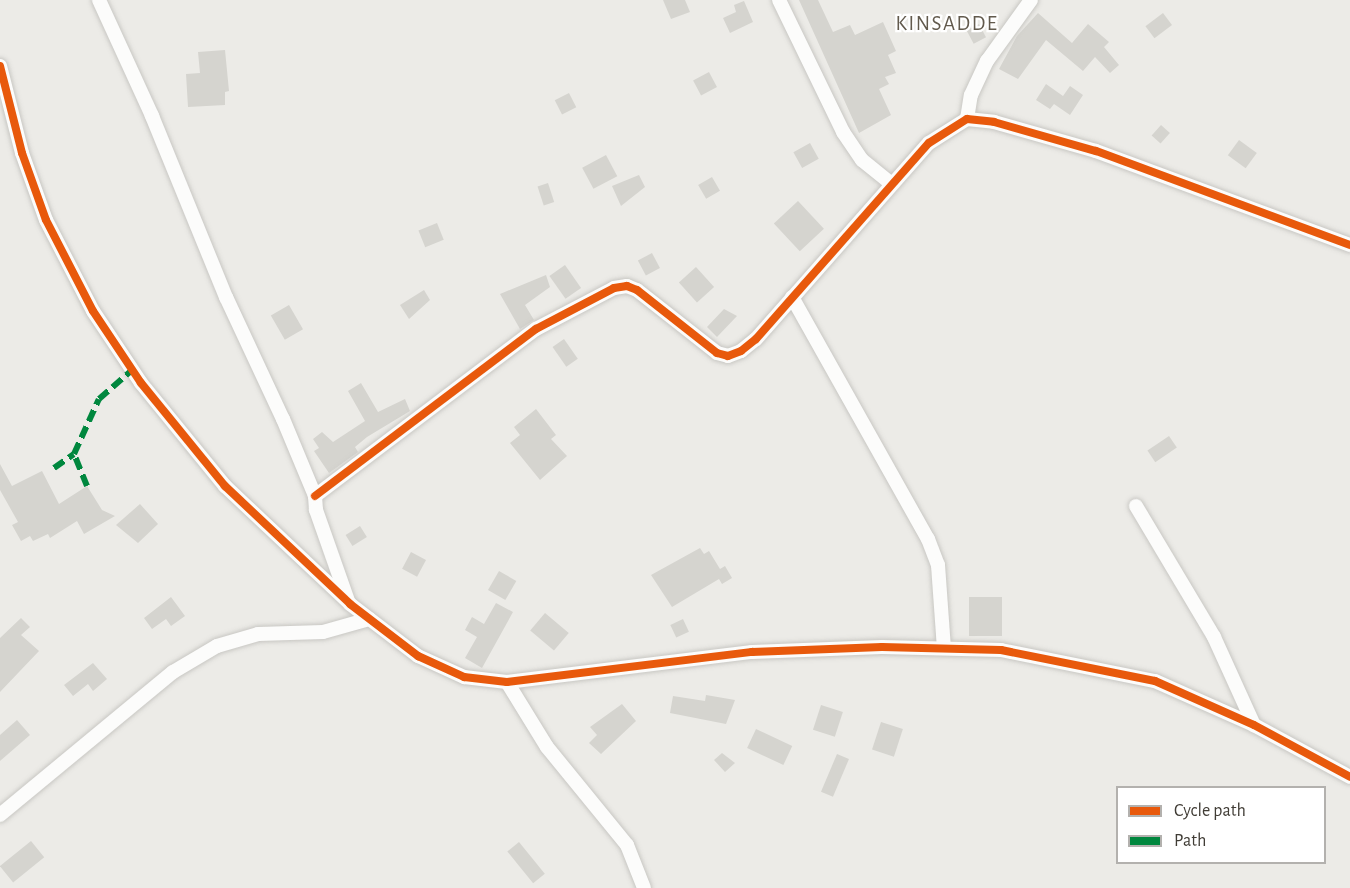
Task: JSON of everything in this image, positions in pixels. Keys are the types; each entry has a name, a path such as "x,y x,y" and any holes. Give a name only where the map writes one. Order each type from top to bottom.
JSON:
{"street":[{"path":"99,0 315,496 322,529 350,604"},
{"path":"779,0 843,132 862,160 891,183"},
{"path":"967,119 972,95 987,61 1031,0"},
{"path":"0,66 22,153 46,220 93,311 141,383 225,486 350,604 418,656 464,677 507,682 752,651 944,648 1001,650 1155,681 1254,725 1350,777"},
{"path":"315,496 536,329 614,288 627,286 637,290 717,353 728,356 756,339 928,143 967,119 994,122 1096,152 1350,245"},
{"path":"792,297 928,539 938,566 944,648"},
{"path":"1136,506 1214,638 1254,725"},
{"path":"0,815 172,672 216,646 258,634 323,632 369,619"},
{"path":"507,682 547,747 627,845 644,888"}],"building":[{"path":"663,0 685,0 690,12 671,19"},
{"path":"799,0 818,0 833,32 850,25 855,35 883,22 896,51 888,55 896,73 885,77 889,84 879,89 891,115 859,133"},
{"path":"744,1 753,22 730,33 723,18 736,12 734,5"},
{"path":"1038,13 1072,43 1088,24 1109,42 1104,47 1119,65 1110,73 1095,57 1083,71 1046,40 1018,79 999,69 1017,36"},
{"path":"1163,13 1172,25 1154,38 1145,26"},
{"path":"979,24 986,37 974,44 967,31"},
{"path":"225,50 229,91 225,92 225,105 188,107 186,74 200,73 198,52"},
{"path":"709,72 717,87 701,95 693,80"},
{"path":"1046,84 1063,96 1070,86 1083,95 1070,115 1054,104 1050,109 1036,100"},
{"path":"569,93 576,107 562,115 555,100"},
{"path":"1161,125 1170,133 1161,143 1152,135"},
{"path":"1239,140 1257,153 1246,168 1228,155"},
{"path":"810,143 819,159 802,168 793,152"},
{"path":"606,155 617,176 593,189 582,168"},
{"path":"639,175 645,187 621,206 612,186"},
{"path":"712,177 720,191 706,199 698,185"},
{"path":"548,183 554,202 544,205 538,186"},
{"path":"798,201 824,229 800,251 774,224"},
{"path":"437,223 444,240 425,247 418,230"},
{"path":"652,253 660,268 646,276 638,261"},
{"path":"565,265 581,288 565,299 549,276"},
{"path":"696,267 714,287 697,302 679,282"},
{"path":"546,275 550,287 525,305 534,320 520,329 500,294"},
{"path":"424,290 430,300 409,319 400,305"},
{"path":"289,305 303,329 285,340 271,316"},
{"path":"724,309 737,316 717,337 707,327"},
{"path":"564,339 578,359 566,367 553,347"},
{"path":"361,383 378,412 405,399 410,411 367,437 355,447 358,452 329,473 314,451 319,448 313,439 322,432 333,442 365,421 348,391"},
{"path":"536,409 556,435 551,439 567,456 540,480 510,443 520,435 514,427"},
{"path":"1169,436 1177,448 1155,462 1147,451"},
{"path":"0,464 12,486 42,471 59,504 87,486 102,510 115,516 84,534 77,521 50,538 48,534 33,541 30,536 21,541 12,525 18,522 0,490"},
{"path":"140,504 158,524 138,543 116,525"},
{"path":"360,526 367,537 352,546 346,535"},
{"path":"700,548 704,554 709,551 720,569 725,566 732,578 722,584 719,579 672,607 651,575"},
{"path":"411,552 426,560 417,577 402,569"},
{"path":"499,571 516,581 505,600 488,590"},
{"path":"171,597 185,616 171,626 166,619 152,629 144,618"},
{"path":"969,597 1002,597 1002,636 969,636"},
{"path":"496,603 513,612 482,668 465,658 477,637 465,630 472,617 484,624"},
{"path":"545,613 569,633 554,651 530,631"},
{"path":"21,618 30,627 21,635 39,651 0,692 0,638"},
{"path":"683,619 689,632 676,638 670,625"},
{"path":"93,663 107,679 93,691 88,684 73,696 64,685"},
{"path":"706,695 735,700 726,724 670,713 673,696 705,701"},
{"path":"622,704 636,721 601,754 589,743 597,735 590,727"},
{"path":"821,705 843,712 835,737 813,730"},
{"path":"17,720 30,735 0,761 0,735"},
{"path":"881,722 903,729 894,757 872,750"},
{"path":"756,729 792,746 783,765 747,748"},
{"path":"722,753 735,763 725,772 714,760"},
{"path":"837,754 849,759 833,797 821,792"},
{"path":"31,841 44,857 13,882 0,866"},
{"path":"519,842 545,874 533,883 507,851"}],"marked path":[{"path":"87,486 74,454 99,399 132,370"},
{"path":"54,468 74,454"}],"cycle path":[{"path":"0,66 22,153 46,220 93,311 141,383 225,486 350,604 418,656 464,677 507,682 752,652 882,647 1001,650 1155,681 1254,725 1350,777"},
{"path":"315,496 536,329 614,288 627,286 637,290 717,353 728,356 741,351 756,339 929,143 967,119 994,122 1096,151 1350,245"}],"district":[{"name":"KINSADDE","path":"947,24"}]}
